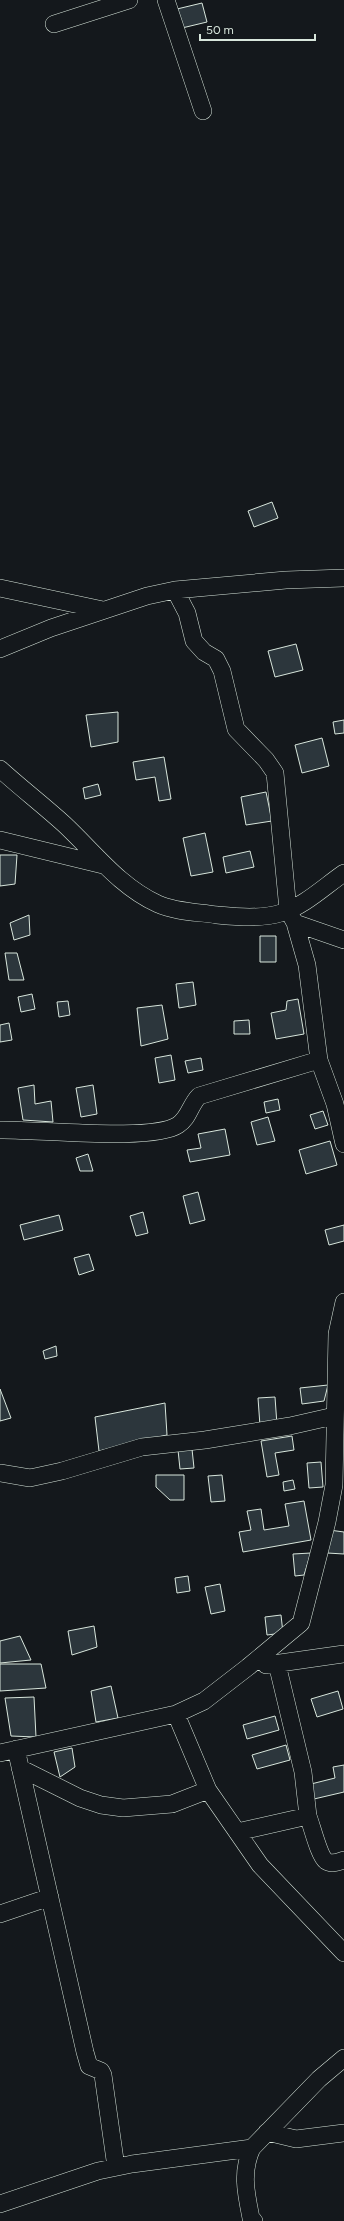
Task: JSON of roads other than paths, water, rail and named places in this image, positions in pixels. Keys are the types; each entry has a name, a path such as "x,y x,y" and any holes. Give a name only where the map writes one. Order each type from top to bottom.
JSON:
{"street":[{"path":"54,24 129,0"},
{"path":"166,0 203,111"},
{"path":"0,649 51,628 147,596 175,590 286,580 344,578"},
{"path":"0,588 105,610"},
{"path":"175,590 187,613 194,641 204,652 216,659 222,672 236,729 266,760 275,773 292,917 307,965 319,1060 335,1104 344,1144"},
{"path":"0,769 64,824 103,864 139,893 158,904 183,911 255,917 280,914 292,917 344,940"},
{"path":"0,840 103,864"},
{"path":"292,917 344,873"},
{"path":"0,1130 112,1133 167,1130 187,1118 192,1102 199,1096 319,1060"},
{"path":"116,2167 103,2075 101,2071 89,2066 20,1768 8,1751 176,1714 204,1701 248,1668 301,1623 327,1522 334,1485 334,1416 337,1334 344,1302"},
{"path":"0,1473 30,1478 62,1471 142,1446 205,1440 290,1426 334,1416"},
{"path":"248,1668 344,1654"},
{"path":"277,1664 303,1772 308,1816 321,1854 326,1861 334,1863 344,1860"},
{"path":"176,1714 208,1790 260,1865 344,1953"},
{"path":"20,1768 80,1798 101,1805 123,1808 172,1804 208,1790"},
{"path":"237,1832 308,1816"},
{"path":"0,1914 50,1897"},
{"path":"254,2221 251,2218 245,2188 246,2162 252,2148 319,2079 344,2058"},
{"path":"266,2132 296,2139 344,2133"},
{"path":"0,2204 98,2171 116,2167 252,2148"}]}
